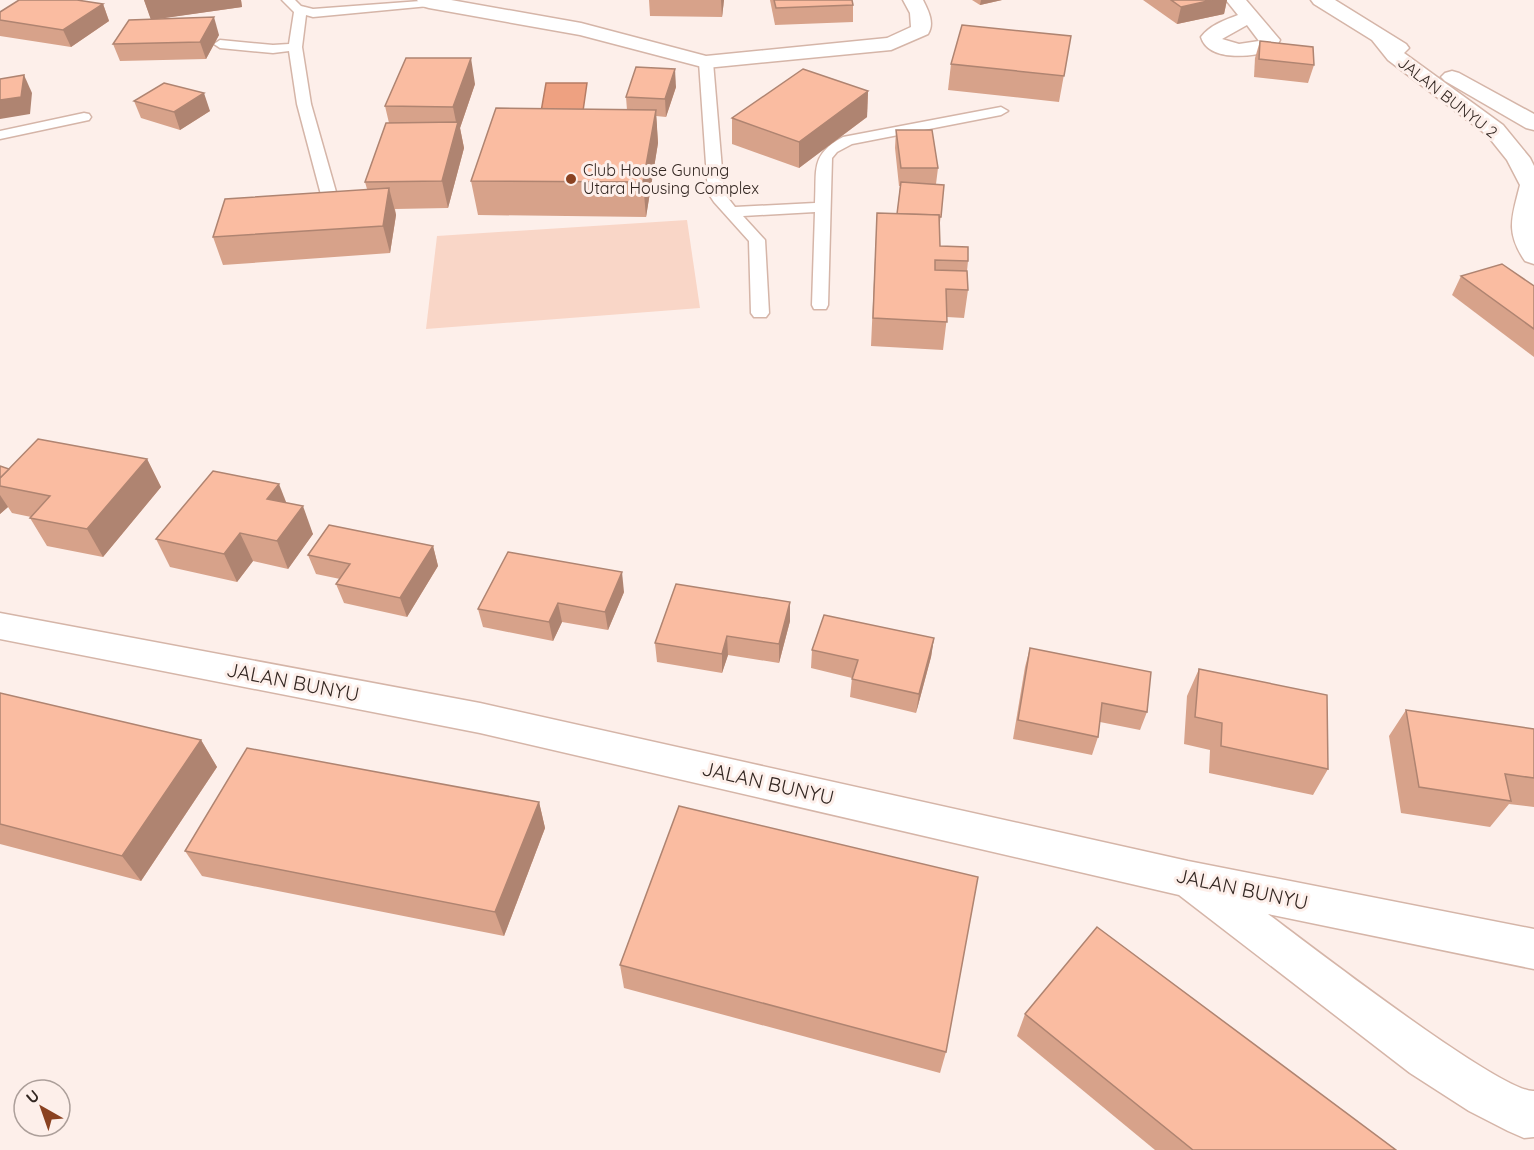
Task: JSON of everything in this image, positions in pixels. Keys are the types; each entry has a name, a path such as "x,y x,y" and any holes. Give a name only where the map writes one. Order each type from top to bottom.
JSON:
{"street":[{"path":"428,1 581,29 706,62 891,44 921,30 920,13 913,0"},
{"path":"1236,0 1250,16"},
{"path":"1321,0 1380,37 1534,123"},
{"name":"JALAN BUNYU 2","path":"1380,37 1395,56 1495,130 1518,158 1532,185 1525,215 1524,238 1534,256"},
{"name":"JALAN BUNYU","path":"0,626 480,718 1188,879 1534,949"},
{"path":"1188,879 1426,1057 1504,1105 1524,1115 1534,1114"}],"lane":[{"path":"288,0 301,10 313,13 428,1"},
{"path":"301,10 295,47 304,104 332,206"},
{"path":"220,44 273,49 295,47"},
{"path":"706,62 716,193 719,200 757,240 760,313"},
{"path":"820,304 825,158 832,149 848,140 1001,111"},
{"path":"0,135 84,117"},
{"path":"732,212 823,207"}],"shaded area":[{"path":"546,83 587,83 580,132 538,129"},
{"path":"687,220 700,308 426,329 437,236"}],"building":[{"path":"19,0 77,0 103,4 63,30 0,20 0,12"},
{"path":"774,0 852,0 853,5 776,8"},
{"path":"1171,0 1212,0 1181,7"},
{"path":"214,17 200,42 113,44 129,20"},
{"path":"962,25 1071,36 1064,76 951,64"},
{"path":"1260,41 1313,47 1314,65 1259,59"},
{"path":"406,58 471,58 453,107 385,106"},
{"path":"636,67 675,69 665,99 626,97"},
{"path":"803,69 868,91 799,142 732,118"},
{"path":"24,75 21,97 0,100 0,79"},
{"path":"164,83 204,93 174,112 134,101"},
{"path":"496,108 656,110 643,182 471,181"},
{"path":"458,122 442,181 365,182 386,123"},
{"path":"896,130 932,130 938,168 901,168"},
{"path":"901,182 944,185 941,217 939,215 897,214"},
{"path":"389,188 383,226 213,237 225,199"},
{"path":"877,213 939,215 940,246 968,247 968,261 935,260 935,270 967,271 968,290 946,289 947,322 873,318"},
{"path":"1502,264 1534,286 1534,329 1461,276"},
{"path":"38,439 147,459 87,529 30,518 50,496 0,486 0,478"},
{"path":"0,466 9,469 0,478"},
{"path":"213,471 279,484 267,499 303,506 277,541 240,533 224,554 156,539"},
{"path":"329,525 433,546 400,598 336,584 350,564 308,555"},
{"path":"508,552 622,572 605,612 558,603 549,622 478,609"},
{"path":"676,584 790,602 779,644 727,636 722,654 655,643"},
{"path":"824,615 934,638 919,694 852,679 858,660 812,650"},
{"path":"1030,648 1151,672 1147,712 1102,703 1098,737 1018,720"},
{"path":"1199,669 1327,695 1328,769 1221,746 1222,723 1195,717"},
{"path":"0,693 201,740 122,856 0,824"},
{"path":"1406,710 1534,729 1534,778 1505,774 1511,801 1419,787"},
{"path":"247,748 539,802 495,912 185,851"},
{"path":"679,806 978,877 946,1052 620,965"},
{"path":"1097,927 1396,1150 1193,1150 1025,1014"}],"place":[{"name":"Club House Gunung Utara Housing Complex","path":"571,179"}]}
